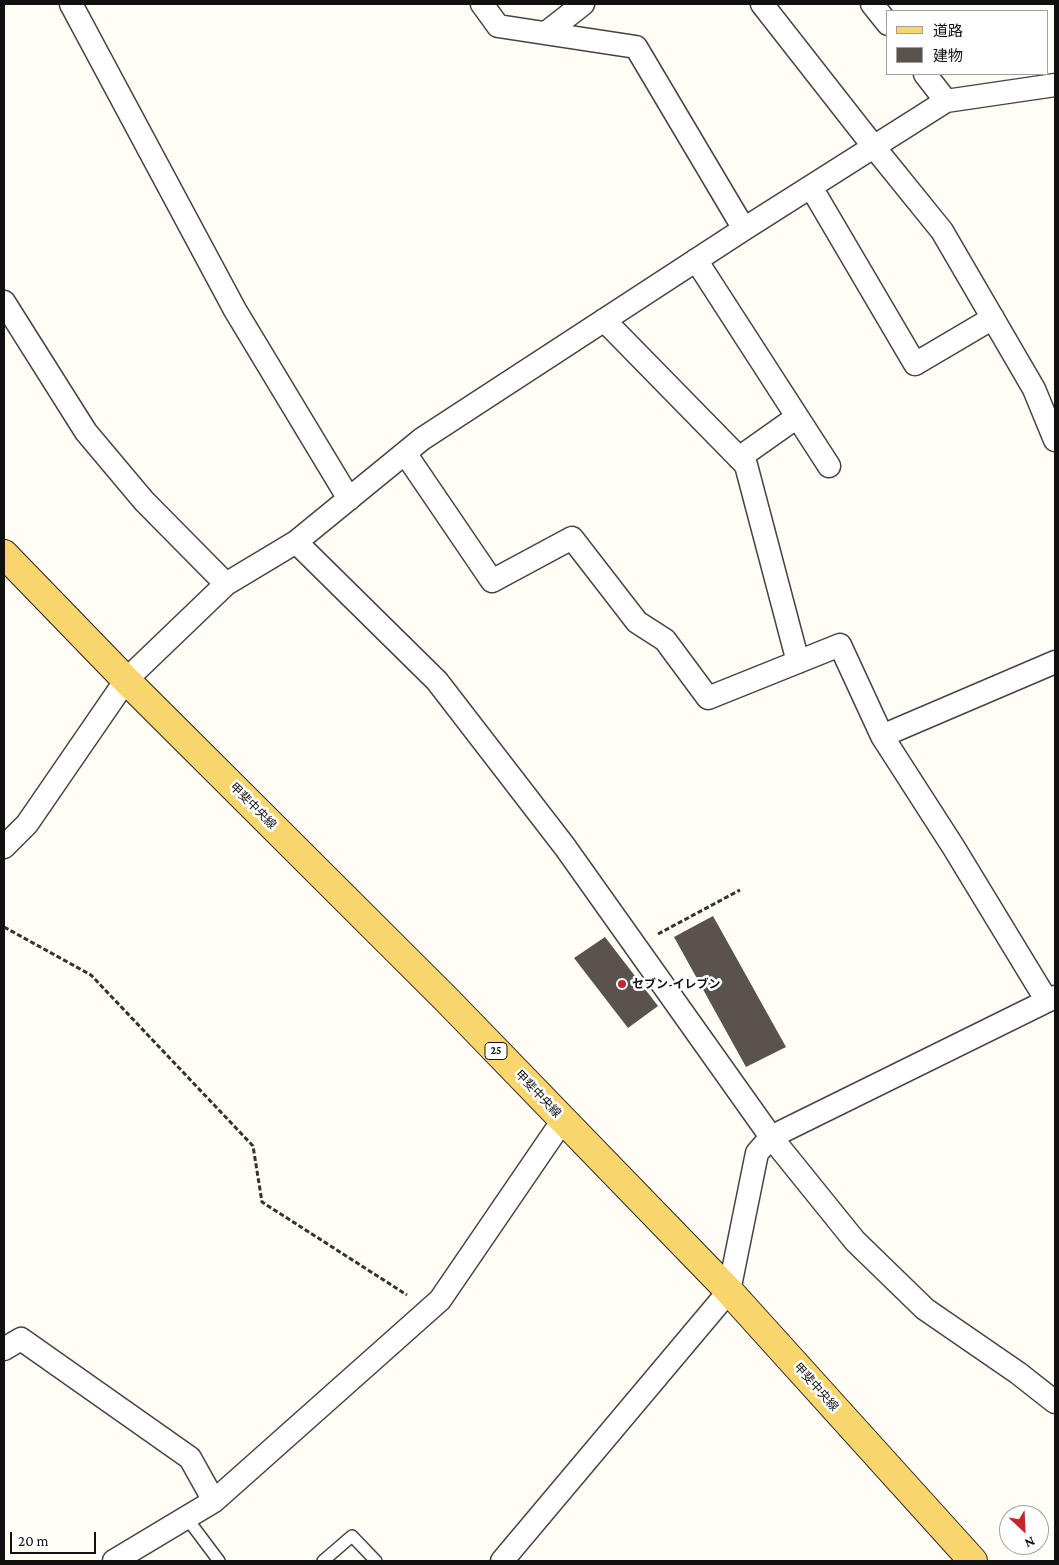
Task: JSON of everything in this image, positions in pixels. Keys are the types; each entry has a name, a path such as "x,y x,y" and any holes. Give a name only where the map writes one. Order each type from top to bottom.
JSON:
{"main road":[{"name":"甲斐中央線","path":"4,554 126,680 447,1000 729,1291 974,1561"}],"street":[{"path":"71,4 235,310 349,499"},
{"path":"482,4 498,26 636,47 744,229"},
{"path":"546,33 583,4"},
{"path":"762,4 942,231 1034,389 1055,440"},
{"path":"872,4 886,22"},
{"path":"926,75 946,101"},
{"path":"4,847 26,824 126,680 226,584 296,542 422,439 744,229 946,101 1055,85"},
{"path":"811,187 915,364 993,318"},
{"path":"696,260 829,466"},
{"path":"4,302 86,432 144,501 226,584"},
{"path":"604,320 746,465 798,662"},
{"path":"740,458 797,417"},
{"path":"405,454 492,581 572,538 637,622 666,640 708,698 840,645 882,736 1051,999 771,1136 757,1153 729,1291 502,1561"},
{"path":"296,542 437,681 565,847 771,1136 855,1241 924,1309 1018,1373 1055,1402"},
{"path":"882,736 1055,662"},
{"path":"114,1561 214,1500 440,1300 563,1120"},
{"path":"4,1349 21,1339 190,1458 214,1500"}],"lane":[{"path":"186,1518 219,1561"},
{"path":"323,1561 352,1536 376,1561"}],"path":[{"path":"635,946 740,890"},
{"path":"4,927 91,975 253,1146 262,1202 429,1309"}],"building":[{"path":"713,916 786,1047 746,1067 674,937"},
{"path":"605,937 658,1006 628,1028 574,958"}],"place":[{"name":"セブン-イレブン","path":"622,984"}]}
